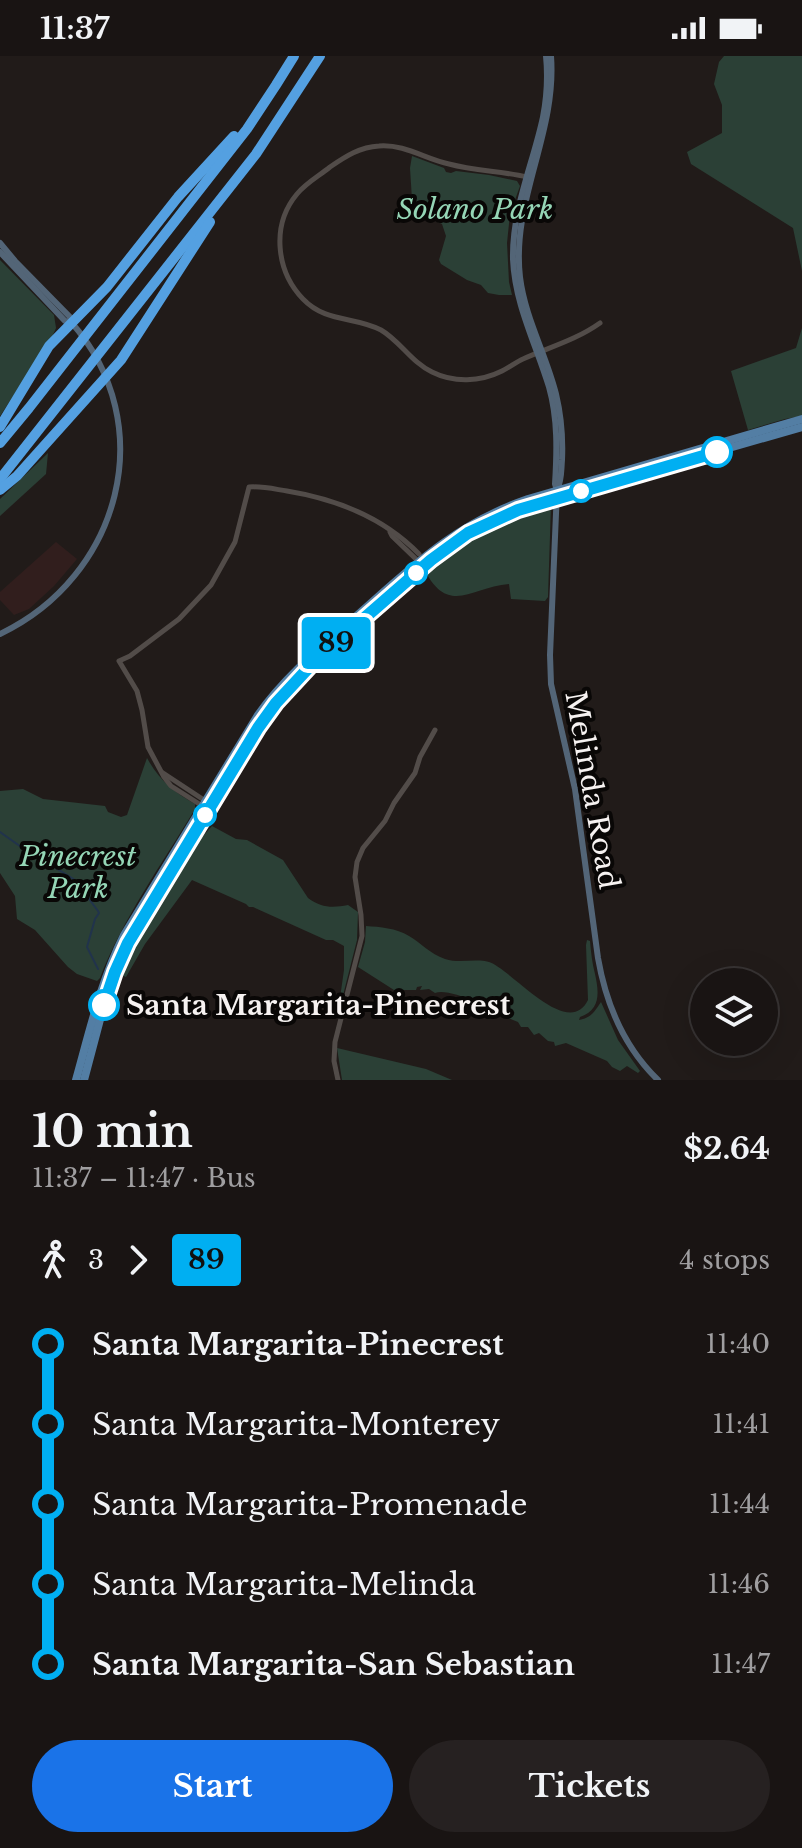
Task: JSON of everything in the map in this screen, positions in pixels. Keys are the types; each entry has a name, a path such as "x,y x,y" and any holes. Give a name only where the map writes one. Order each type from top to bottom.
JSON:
{"highway":[{"path":"0,443 247,129 294,56"},
{"path":"0,490 17,476 121,360 320,56"},
{"path":"0,427 49,346 74,326 178,197 276,85"},
{"path":"0,479 256,154"}],"main road":[{"name":"Melinda Road","path":"548,56 552,92 529,178 519,261 526,306 555,414 557,494 550,673 553,699 575,789 598,960 612,1013 632,1048 658,1080"},
{"path":"0,243 70,317 100,365 116,413 120,449 118,481 106,524 87,560 64,590 36,613 0,634"},
{"path":"0,252 65,321 74,326"},
{"path":"557,494 802,419"},
{"path":"76,1080 97,1000 113,958 135,917 206,805 289,687 422,561 452,535 513,504 802,427"},
{"path":"84,1080 106,997 119,962 206,805"}],"street":[{"path":"529,178 449,164 397,146 379,146 351,153 306,185 284,216 280,236 282,262 289,281 319,311 377,328 396,341 421,366 453,379 475,380 493,375 523,359 572,340 600,323"},
{"path":"206,805 164,777 148,747 137,691 119,661 179,619 211,585 235,542 249,487 327,499 366,515 390,531 422,561"},
{"path":"338,1080 334,1061 335,1042 362,936 355,877 357,862 363,848 385,821 415,773 435,730"}],"shaded area":[{"path":"56,542 77,559 29,609 14,615 0,600 0,592"}],"green space":[{"path":"724,56 802,56 802,271 793,228 691,164 687,152 722,133 722,105 714,84 719,62"},
{"name":"Solano Park","path":"412,156 444,168 446,172 489,175 517,181 520,186 510,214 507,243 512,295 488,293 481,285 441,264 439,260 446,236 442,224 413,215"},
{"path":"0,260 54,315 56,328 0,416"},
{"path":"802,328 802,416 748,430 731,371 796,348"},
{"path":"48,453 46,474 0,516 0,499"},
{"path":"551,505 548,597 545,601 511,599 509,584 452,596 434,585 425,571 484,530 516,515"},
{"name":"Pinecrest Park","path":"147,758 162,779 195,804 195,809 131,913 97,981 77,974 35,930 17,919 15,896 0,873 0,791 23,789 43,799 105,806 108,812 121,817 127,815"},
{"path":"212,826 236,839 247,840 283,860 308,898 318,904 348,905 358,912 357,940 337,1019 344,946 192,880 145,944 126,977 120,975 131,950 194,846"},
{"path":"366,926 404,933 445,959 489,962 553,1008 567,1012 579,1010 588,1000 586,945 587,940 590,941 597,1000 592,1010 579,1020 590,1016 601,1002 618,1040 640,1071 638,1073 627,1066 620,1071 607,1061 566,1043 555,1046 554,1042 539,1033 534,1035 528,1027 521,1027 518,1022 462,997 435,993 429,989 420,990 422,986 416,990 394,990 358,967"},
{"path":"337,1048 426,1069 452,1080 342,1080"}],"waterway":[{"path":"0,832 75,880 98,911 87,947 98,969"}],"bus line":[{"name":"89","path":"104,1005 128,943 258,728 283,694 314,662 431,560 489,522 535,504 717,452"}],"place":[{"name":"Santa Margarita-Pinecrest","path":"104,1005"}]}
